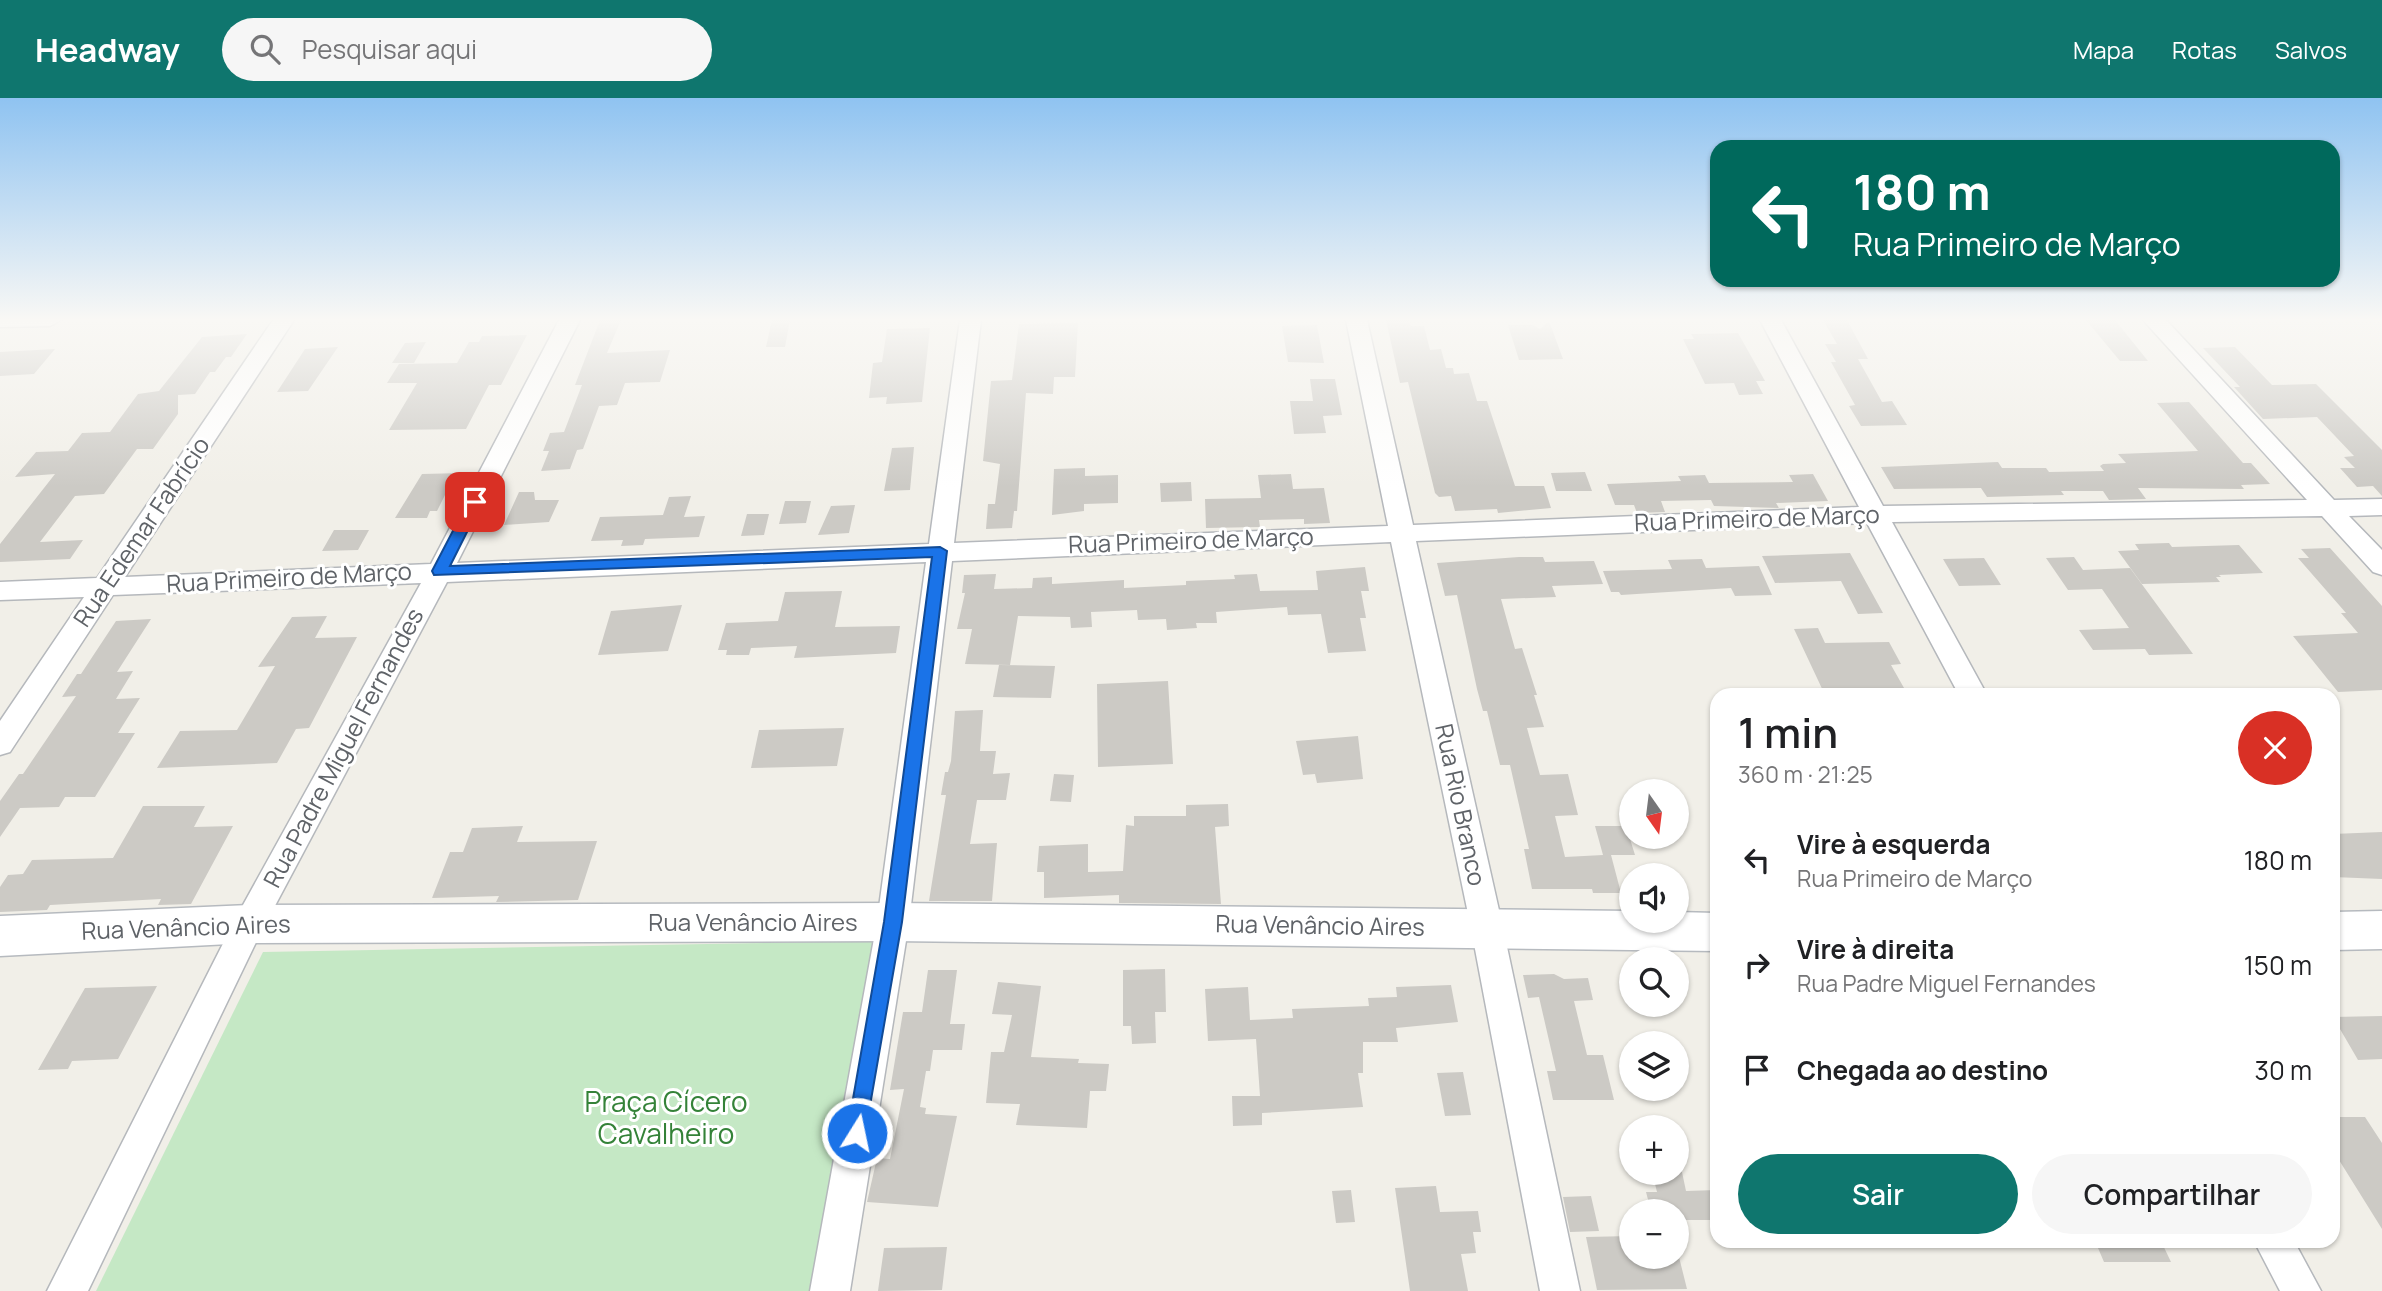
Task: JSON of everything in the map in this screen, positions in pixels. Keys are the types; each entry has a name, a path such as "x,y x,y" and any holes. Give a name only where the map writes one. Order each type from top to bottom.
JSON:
{"street":[{"name":"Rua Edemar Fabrício","path":"0,744 246,376"},
{"name":"Rua Padre Miguel Fernandes","path":"67,1291 249,924 439,571 540,376"},
{"path":"830,1291 893,922 963,376"},
{"name":"Rua Rio Branco","path":"1368,376 1487,928 1560,1291"},
{"path":"1800,376 1969,688"},
{"path":"2206,376 2382,566"},
{"name":"Rua Primeiro de Março","path":"0,591 1876,514 2382,507"},
{"name":"Rua Venâncio Aires","path":"0,936 249,924 893,922 1710,932"},
{"path":"2340,931 2382,930"},
{"path":"2277,1248 2301,1291"}],"green space":[{"name":"Praça Cícero Cavalheiro","path":"874,941 813,1291 96,1291 263,952"}],"building":[{"path":"171,376 207,376 195,394 178,395 178,414 153,449 137,449 104,494 75,496 40,542 83,540 70,559 0,562 0,544 55,474 15,477 36,452 68,451 82,433 110,432 138,394 159,391"},
{"path":"288,376 318,376 308,391 277,392"},
{"path":"392,376 506,376 501,385 489,385 466,429 389,430 417,383 387,383"},
{"path":"579,376 662,376 660,382 625,383 617,405 599,406 583,449 577,450 570,469 541,471 549,451 543,451 550,433 564,432 582,385 575,385"},
{"path":"872,376 925,376 922,402 886,404 887,397 869,398"},
{"path":"1013,376 1075,376 1054,377 1053,394 1026,393 1017,511 1014,511 1012,528 986,529 988,504 995,504 1000,464 983,461 991,381 1012,380"},
{"path":"1398,376 1470,376 1477,401 1487,401 1515,486 1544,486 1551,508 1498,513 1497,509 1455,511 1451,496 1439,497 1435,493 1408,382 1400,383"},
{"path":"1701,376 1762,376 1765,381 1756,381 1763,394 1739,395 1734,383 1705,384"},
{"path":"1839,376 1867,376 1882,402 1892,401 1907,425 1861,426 1849,406 1855,405"},
{"path":"2229,376 2263,376 2272,385 2316,384 2382,450 2382,496 2373,486 2357,487 2340,468 2355,468 2344,457 2354,456 2317,417 2263,419 2234,387 2240,387"},
{"path":"1310,379 1335,379 1342,415 1323,416 1326,433 1294,434 1290,401 1313,401"},
{"path":"2189,402 2243,463 2251,463 2270,484 2241,485 2244,489 2138,488 2146,499 2109,500 2103,491 2061,491 2064,495 1987,497 1981,488 1894,489 1881,467 1998,462 2002,468 2046,468 2049,472 2104,471 2100,466 2103,464 2126,463 2118,454 2198,451 2157,403"},
{"path":"914,447 910,490 884,491 892,448"},
{"path":"1085,468 1085,476 1118,475 1118,503 1084,504 1084,511 1052,515 1054,469"},
{"path":"1585,472 1592,491 1556,491 1551,473"},
{"path":"463,473 453,491 447,491 437,511 430,511 427,518 395,518 422,474"},
{"path":"1291,474 1293,489 1324,488 1330,523 1304,524 1304,519 1259,520 1260,527 1206,528 1205,499 1261,498 1258,475"},
{"path":"1813,474 1828,501 1776,503 1779,508 1714,506 1711,500 1661,501 1665,512 1637,513 1634,505 1615,505 1607,484 1681,481 1678,476 1705,475 1709,483 1793,482 1789,475"},
{"path":"1191,482 1192,501 1161,502 1160,483"},
{"path":"519,492 534,492 535,500 559,500 549,522 504,525"},
{"path":"691,496 684,517 705,516 699,537 645,539 643,545 621,546 623,540 591,541 600,517 663,515 669,497"},
{"path":"785,501 811,501 806,523 779,524"},
{"path":"855,505 849,533 818,535 831,506"},
{"path":"747,514 769,514 764,535 741,536"},
{"path":"334,530 369,530 358,550 322,551"},
{"path":"2169,543 2172,547 2239,545 2263,573 2219,575 2221,577 2216,577 2220,582 2142,584 2118,551 2139,550 2135,544"},
{"path":"2330,548 2382,606 2382,690 2340,692 2340,688 2335,688 2293,636 2358,633 2341,613 2346,613 2298,558 2309,558 2301,549"},
{"path":"1850,553 1883,613 1858,614 1841,581 1775,583 1762,556"},
{"path":"1519,557 1543,557 1545,562 1594,561 1603,584 1552,586 1556,597 1501,599 1515,649 1522,648 1537,695 1534,695 1544,727 1527,728 1540,775 1568,774 1578,815 1555,816 1565,857 1603,855 1595,826 1619,826 1619,849 1633,849 1635,855 1611,855 1619,893 1593,893 1592,889 1532,889 1524,849 1529,849 1510,765 1500,765 1487,711 1483,711 1477,689 1457,595 1445,596 1437,563"},
{"path":"2074,557 2083,570 2130,568 2193,654 2149,655 2145,649 2093,650 2079,630 2129,628 2102,589 2068,590 2046,558"},
{"path":"1984,558 2001,585 1959,586 1943,559"},
{"path":"1702,559 1706,568 1759,566 1772,595 1735,596 1731,588 1621,595 1619,592 1611,592 1603,571 1672,569 1668,560"},
{"path":"1365,567 1369,591 1361,591 1366,618 1360,618 1366,651 1328,653 1321,614 1288,615 1287,607 1216,612 1217,623 1196,623 1197,628 1167,630 1166,619 1138,620 1137,610 1091,612 1092,627 1071,628 1070,617 1018,616 1010,665 965,664 972,629 957,629 965,593 962,593 964,575 996,574 994,589 1032,588 1033,578 1052,577 1052,584 1124,580 1124,588 1186,585 1186,581 1235,579 1234,575 1257,574 1260,591 1318,590 1316,571"},
{"path":"842,591 835,627 900,626 896,653 794,658 797,646 751,648 749,655 726,655 727,650 718,650 726,623 778,621 785,592"},
{"path":"682,605 668,651 598,655 611,611"},
{"path":"327,616 315,638 357,637 309,728 296,729 277,763 157,768 180,731 237,730 275,666 258,667 292,617"},
{"path":"151,619 117,672 133,671 116,699 140,698 118,733 135,733 95,797 65,797 59,807 20,808 0,837 0,801 19,774 23,774 76,696 62,697 77,674 81,674 116,621"},
{"path":"1818,628 1825,643 1889,642 1901,664 1891,665 1904,688 1822,688 1794,629"},
{"path":"999,665 1055,666 1051,698 993,697"},
{"path":"1168,681 1173,764 1098,767 1097,684"},
{"path":"983,710 980,751 996,751 993,774 1010,773 1006,800 977,800 970,844 997,843 992,901 929,901 946,795 941,795 945,772 948,772 951,761 955,711"},
{"path":"844,728 837,766 751,768 759,730"},
{"path":"1358,736 1363,779 1317,783 1315,774 1303,775 1296,741"},
{"path":"1054,774 1074,775 1071,802 1050,801"},
{"path":"1228,804 1229,826 1215,827 1221,904 1119,903 1119,895 1044,898 1044,872 1037,872 1039,846 1088,844 1088,872 1123,871 1126,825 1134,826 1134,816 1186,816 1186,805"},
{"path":"143,806 205,806 194,827 233,826 191,904 158,905 161,899 50,905 47,910 0,912 0,887 8,875 23,874 32,860 113,858"},
{"path":"523,826 517,842 597,841 578,900 496,902 499,896 432,898 450,852 463,852 472,828"},
{"path":"2382,832 2382,879 2340,877 2340,834"},
{"path":"1165,969 1166,1012 1155,1012 1156,1043 1132,1044 1131,1026 1123,1026 1123,970"},
{"path":"928,970 957,970 950,1024 965,1024 962,1050 933,1050 930,1071 926,1071 920,1107 926,1108 925,1114 957,1116 938,1207 867,1202 877,1158 890,1159 904,1089 890,1090 903,1012 922,1012"},
{"path":"1554,974 1564,979 1588,978 1593,1000 1574,1001 1587,1055 1603,1055 1614,1100 1553,1100 1547,1071 1556,1071 1539,997 1528,998 1523,975"},
{"path":"998,982 1041,986 1031,1057 1079,1059 1078,1063 1109,1064 1106,1091 1090,1091 1087,1128 1016,1125 1020,1104 986,1103 991,1052 1004,1052 1012,1015 992,1014"},
{"path":"1451,985 1458,1022 1396,1028 1398,1042 1363,1042 1363,1073 1358,1073 1363,1107 1262,1113 1262,1125 1233,1126 1232,1096 1260,1096 1256,1039 1208,1041 1205,989 1248,987 1250,1020 1293,1018 1292,1009 1369,1006 1368,998 1397,997 1396,987"},
{"path":"157,986 118,1059 72,1061 68,1069 38,1070 85,988"},
{"path":"2382,1016 2382,1059 2358,1060 2340,1029 2340,1017"},
{"path":"1463,1072 1471,1115 1445,1116 1437,1073"},
{"path":"2340,1117 2365,1117 2382,1143 2382,1229 2340,1162"},
{"path":"1655,1185 1685,1185 1686,1191 1710,1190 1710,1220 1689,1220 1689,1199 1648,1199 1646,1192 1657,1192"},
{"path":"1436,1186 1440,1212 1478,1211 1481,1232 1473,1232 1476,1253 1461,1254 1468,1291 1410,1291 1395,1188"},
{"path":"1351,1190 1355,1222 1336,1223 1332,1191"},
{"path":"1591,1196 1599,1231 1570,1232 1563,1197"},
{"path":"1619,1236 1619,1269 1682,1269 1687,1289 1597,1290 1586,1237"},
{"path":"947,1247 942,1290 878,1291 884,1248"},
{"path":"2098,1248 2164,1248 2171,1262 2104,1262"}],"route":[{"path":"475,502 439,571 940,551 893,922 857,1133"}]}
